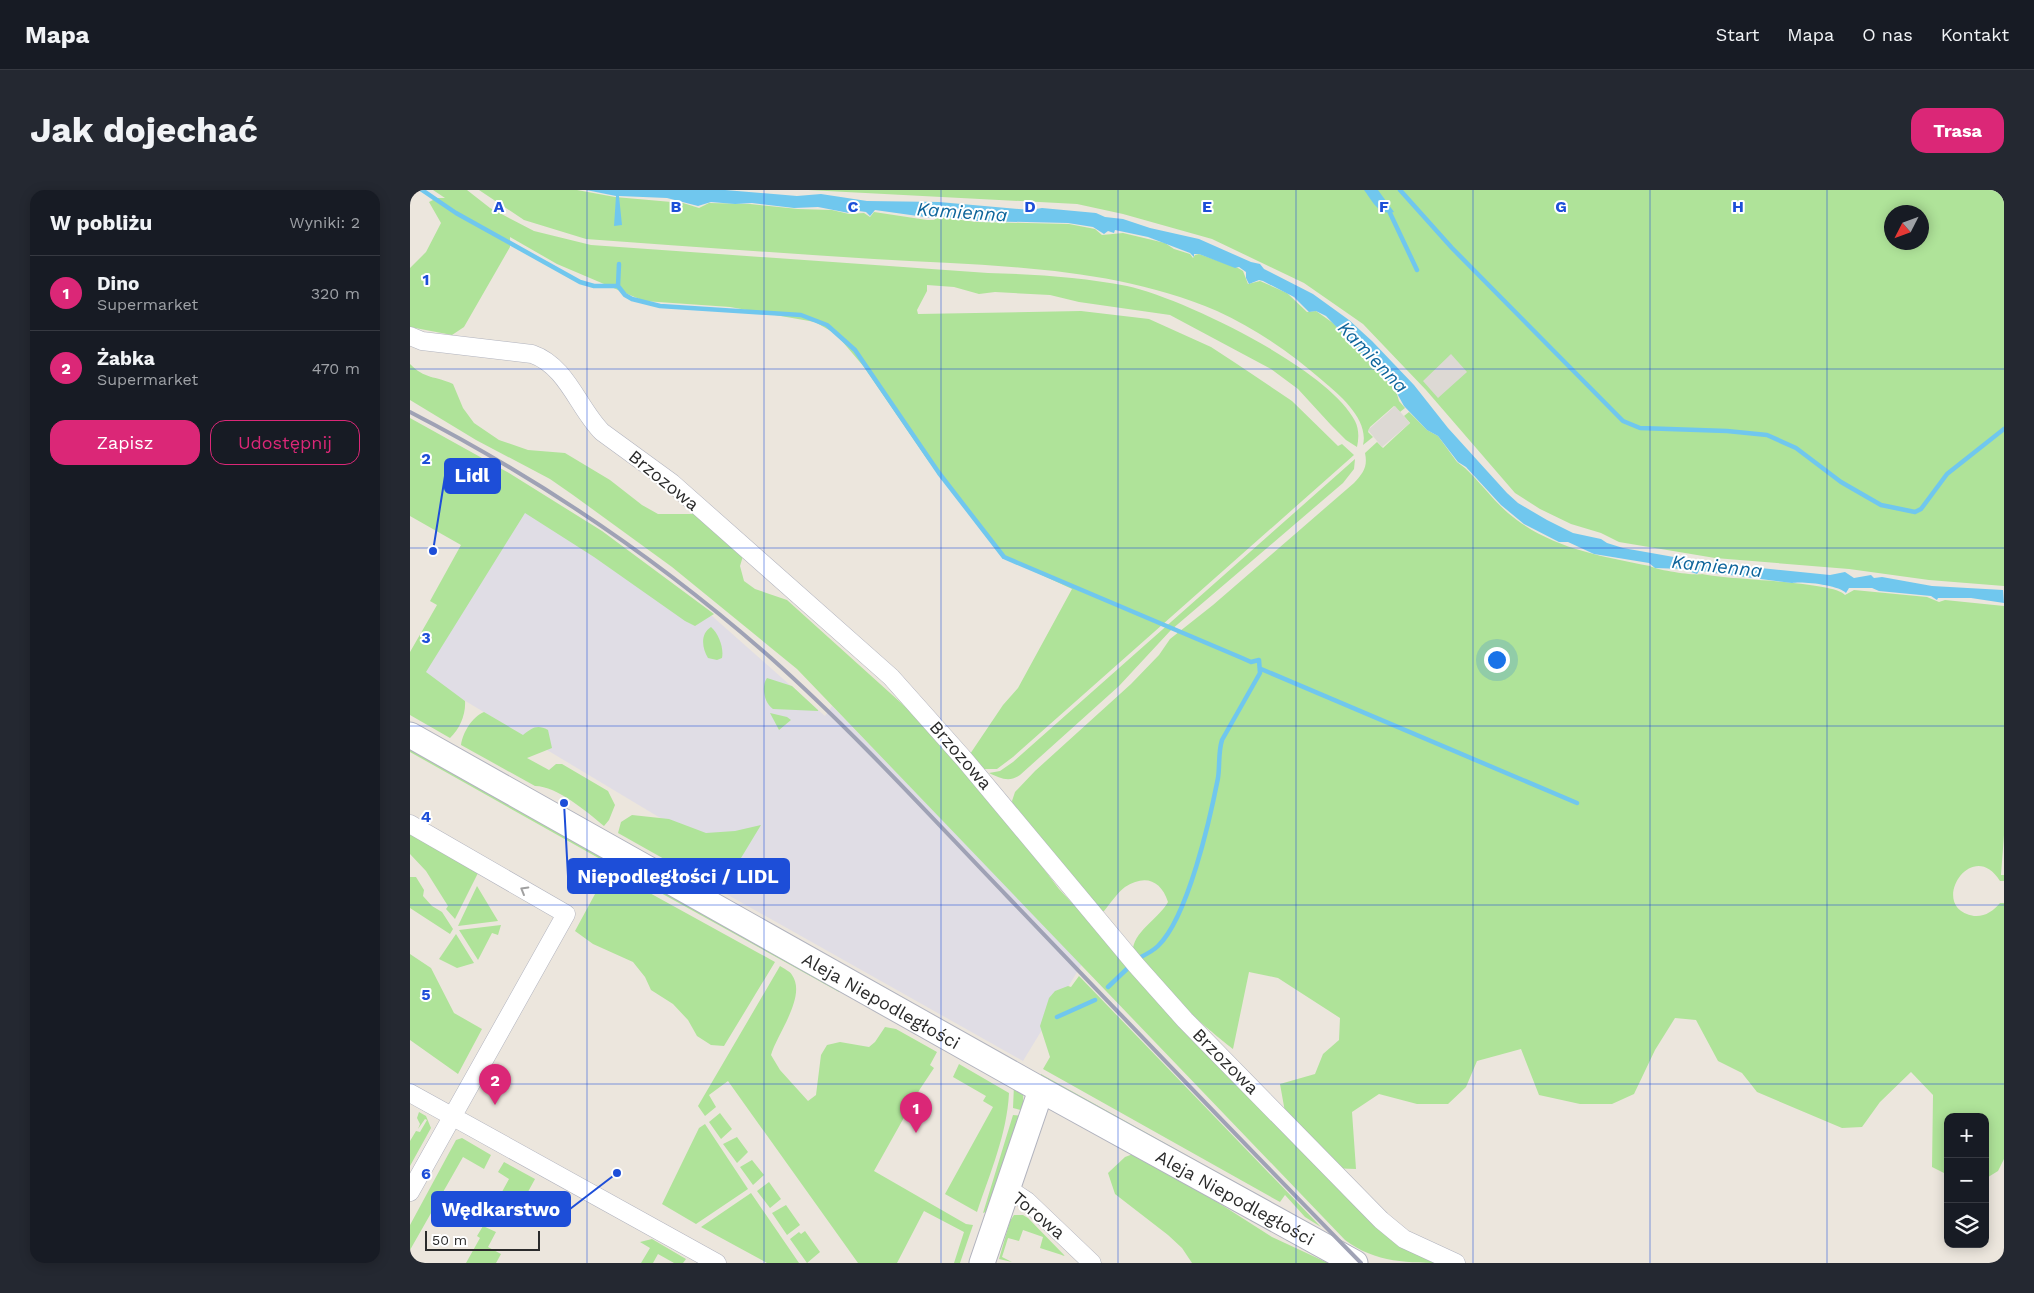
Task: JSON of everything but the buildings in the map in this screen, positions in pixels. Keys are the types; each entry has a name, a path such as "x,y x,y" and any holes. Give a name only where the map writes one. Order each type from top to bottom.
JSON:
{"street":[{"name":"Brzozowa","path":"410,336 422,341 532,354 542,358 552,366 571,389 592,422 602,432 672,483 890,677 964,759 1136,965 1185,1020 1381,1220 1404,1239 1456,1263"},
{"name":"Aleja Niepodległości","path":"410,735 1041,1090 1355,1263"},
{"path":"410,824 566,914 410,1192"},
{"path":"982,1263 1041,1090"},
{"path":"410,1093 718,1263"},
{"name":"Torowa","path":"1007,1188 1027,1201 1092,1263"}],"shaded area":[{"path":"1451,354 1467,372 1438,398 1423,381"},
{"path":"1395,406 1410,423 1382,447 1368,430"},
{"path":"523,503 712,616 825,716 832,706 1082,964 1023,1061 721,891 737,864 422,675"}],"green space":[{"path":"433,190 467,190 490,208 534,231 591,245 988,273 1058,276 1127,286 1152,293 1217,320 1252,338 1316,380 1340,401 1355,421 1358,434 1357,447 1346,440 1298,389 1271,369 1170,315 1079,302 1050,295 995,292 979,294 954,287 927,285 927,291 917,310 918,314 1081,311 1149,319 1211,347 1237,364 1292,401 1338,446 1342,444 1354,455 1013,757 997,769 981,769 968,757 1003,705 1018,688 1072,589 1001,556 927,459 864,367 836,334 815,322 730,307 644,301 557,264 510,237 510,247 464,327 452,335 410,327 410,268 426,252 441,223 429,202 437,198 445,198"},
{"path":"479,190 577,190 615,197 683,203 699,208 709,203 750,204 832,210 849,214 864,213 870,217 874,212 927,220 934,220 938,217 977,222 1069,224 1095,229 1102,235 1123,233 1165,243 1174,249 1190,254 1193,258 1199,254 1238,268 1243,271 1248,284 1260,281 1287,293 1307,312 1316,311 1333,323 1396,391 1399,401 1405,408 1400,412 1394,406 1370,427 1368,432 1373,437 1363,445 1362,427 1352,409 1330,387 1286,351 1245,325 1217,311 1176,296 1134,284 1092,276 1005,266 838,257 586,239 524,220"},
{"path":"808,190 2004,190 2004,586 1929,580 1849,569 1715,558 1619,542 1601,533 1571,524 1540,509 1515,493 1426,390 1363,324 1304,283 1212,239 1123,214 1077,204"},
{"path":"410,364 425,375 453,384 463,408 474,423 499,440 528,450 565,453 610,480 642,505 658,514 697,514 743,556 740,566 744,581 755,589 787,600 910,711 1016,832 1059,889 1286,1133 1446,1263 1419,1263 1393,1260 1356,1248 1345,1240 797,669 672,567 550,479 476,440 410,400"},
{"path":"1409,412 1427,430 1438,436 1457,462 1471,473 1508,513 1523,525 1557,542 1574,548 1667,571 1801,584 1837,590 1845,595 1854,590 1927,597 1939,602 1945,600 2004,606 2004,835 2001,875 2004,875 2004,881 2000,881 1989,869 1977,866 1967,870 1958,878 1954,889 1954,901 1960,910 1974,916 1992,911 2000,903 2004,903 2004,1159 1998,1171 1989,1177 1989,1113 1944,1113 1944,1173 1932,1167 1933,1095 1911,1072 1880,1102 1862,1127 1842,1128 1757,1092 1742,1073 1718,1061 1696,1020 1675,1018 1655,1050 1634,1094 1612,1104 1580,1104 1539,1095 1521,1049 1477,1061 1466,1087 1448,1104 1417,1104 1379,1094 1352,1112 1356,1169 1329,1168 1285,1112 1280,1084 1315,1074 1323,1054 1339,1040 1340,1018 1278,978 1249,972 1233,1049 1175,1000 1136,957 1133,948 1135,941 1143,929 1160,913 1168,902 1157,884 1146,880 1132,883 1117,895 1104,911 1098,911 1053,852 1015,811 1012,801 1015,792 1035,771 1131,684 1159,655 1170,639 1213,605 1354,483 1364,470 1366,462 1365,453 1377,442 1383,448 1410,423 1404,416"},
{"path":"410,418 509,473 602,531 714,614 695,626 685,621 594,557 525,513 426,672 465,701 463,716 459,726 450,738 410,715 410,652 437,605 430,601 461,545 410,516"},
{"path":"1355,459 1354,469 1343,483 1171,630 1119,686 1020,775 1008,779 989,773 1000,771 1013,762"},
{"path":"711,627 719,637 722,646 722,658 717,660 708,658 703,646 705,633"},
{"path":"767,678 792,686 819,711 773,709 767,703 764,694 764,685"},
{"path":"484,712 523,735 535,728 541,727 548,730 552,748 527,758 549,770 556,764 562,764 608,791 615,805 609,820 604,826 562,795 544,787 535,786 461,745 469,726 476,717"},
{"path":"770,713 787,717 791,720 779,730"},
{"path":"410,748 604,857 602,860 410,752"},
{"path":"632,815 669,819 706,833 735,831 761,825 721,891 618,833 621,822"},
{"path":"410,830 479,871 455,919 446,909 448,906 426,871 410,854"},
{"path":"616,862 841,989 839,992 614,867"},
{"path":"608,870 775,962 724,1046 711,1045 697,1036 688,1020 673,1004 651,990 645,977 633,962 593,944 575,931"},
{"path":"410,877 416,877 424,890 423,896 432,906 442,912 453,929 450,934 410,908"},
{"path":"477,886 498,921 458,926"},
{"path":"501,925 498,935 492,933 478,960 459,930"},
{"path":"456,934 474,963 457,968 439,959"},
{"path":"410,954 431,968 454,1013 482,1029 458,1074 410,1040"},
{"path":"780,966 792,975 796,984 796,993 794,1004 771,1055 780,1070 808,1101 816,1095 821,1055 827,1045 840,1042 869,1047 875,1042 885,1027 896,1029 937,1052 930,1065 934,1068 920,1089 874,1171 966,1224 973,1225 960,1263 954,1263 964,1232 924,1211 897,1263 858,1263 728,1081 709,1095 716,1107 705,1116 698,1106"},
{"path":"1079,976 1321,1227 1305,1217 1285,1195 1280,1202 1043,1069 1050,1057 1040,1026 1049,998 1055,991 1068,986 1071,987"},
{"path":"959,1064 1009,1093 1008,1108 1001,1138 977,1212 945,1194 993,1107 983,1101 986,1096 953,1077"},
{"path":"1041,1074 1276,1205 1041,1077"},
{"path":"1014,1085 1023,1094 1024,1111 1013,1108"},
{"path":"419,1112 426,1116 431,1128 410,1166 410,1141 416,1131 420,1132 427,1120 425,1119 418,1129 420,1124 417,1118"},
{"path":"720,1113 732,1129 721,1139 709,1122"},
{"path":"1013,1115 1022,1116 988,1211 983,1213"},
{"path":"705,1124 748,1189 696,1224 662,1204 699,1128"},
{"path":"737,1137 748,1152 737,1163 723,1144"},
{"path":"462,1138 491,1155 484,1169 463,1157 410,1250 410,1225 456,1140"},
{"path":"1133,1154 1189,1184 1272,1237 1328,1263 1192,1263 1182,1248 1168,1235 1115,1194 1108,1173 1125,1157"},
{"path":"752,1160 764,1175 753,1185 740,1167"},
{"path":"504,1162 535,1179 523,1201 516,1197 499,1227 486,1219 489,1214 493,1215 500,1202 497,1201 509,1179 498,1172"},
{"path":"769,1182 781,1199 770,1208 757,1191"},
{"path":"751,1193 799,1263 767,1263 701,1227"},
{"path":"786,1205 800,1225 787,1235 772,1213"},
{"path":"1014,1215 1023,1215 1028,1218 1065,1256 1040,1248 1043,1237 1023,1230 1019,1241 1008,1238 1002,1257 1012,1262 999,1259 1010,1221"},
{"path":"483,1226 496,1232 488,1247 501,1254 496,1263 466,1263 480,1238 477,1236"},
{"path":"805,1231 820,1252 807,1263 790,1239 799,1232 801,1234"},
{"path":"652,1239 686,1259 683,1263 674,1263 658,1254 653,1263 641,1263 650,1248 640,1242"}],"water":[{"name":"Kamienna","path":"586,190 725,190 797,196 821,194 867,201 939,202 1030,210 1042,208 1096,213 1105,217 1123,219 1150,228 1199,239 1251,262 1260,264 1264,269 1313,294 1349,320 1414,385 1448,428 1507,493 1518,503 1573,533 1601,539 1623,548 1702,562 1830,575 1845,572 1854,578 1871,575 1874,578 1882,577 1932,586 2003,590 2004,603 1971,598 1938,598 1937,600 1931,596 1879,591 1872,588 1849,588 1846,593 1842,590 1820,584 1792,583 1699,571 1697,574 1682,569 1655,568 1649,563 1594,554 1568,542 1559,542 1524,524 1501,505 1466,467 1458,462 1438,436 1427,430 1404,406 1393,386 1326,316 1316,311 1309,312 1294,297 1263,281 1259,280 1249,284 1246,272 1239,267 1235,268 1199,254 1194,254 1194,257 1190,253 1148,237 1115,230 1114,233 1108,231 1104,234 1093,227 1068,223 977,221 938,216 932,218 875,210 870,216 866,212 852,210 849,213 818,207 794,208 752,203 711,202 698,206 667,198 619,196 622,225 614,226 616,196"},
{"path":"1364,190 1378,190 1394,212 1384,212"}],"waterway":[{"path":"422,190 456,213 580,282 594,286 618,286"},
{"path":"1400,190 1452,248 1623,421 1640,428 1727,431 1767,435 1796,448 1841,482 1881,505 1915,512 1921,509 1947,474 2004,429"},
{"path":"1390,213 1417,270"},
{"path":"619,264 618,286 625,295 632,299 660,306 801,315 827,325 855,350 939,473 1004,557 1251,662 1259,660 1260,673 1222,740 1214,796 1203,842 1188,891 1169,932 1156,948 1139,958"},
{"path":"1261,669 1577,803"},
{"path":"1108,987 1129,967"},
{"path":"1057,1017 1095,1000"}],"railway":[{"path":"410,412 506,465 598,524 686,588 771,658 892,775 1361,1263"}],"place":[{"name":"Lidl","path":"433,551"},
{"name":"Niepodległości / LIDL","path":"564,803"},
{"name":"Żabka","path":"495,1105"},
{"name":"Dino","path":"916,1133"},
{"name":"Wędkarstwo","path":"617,1173"}]}
